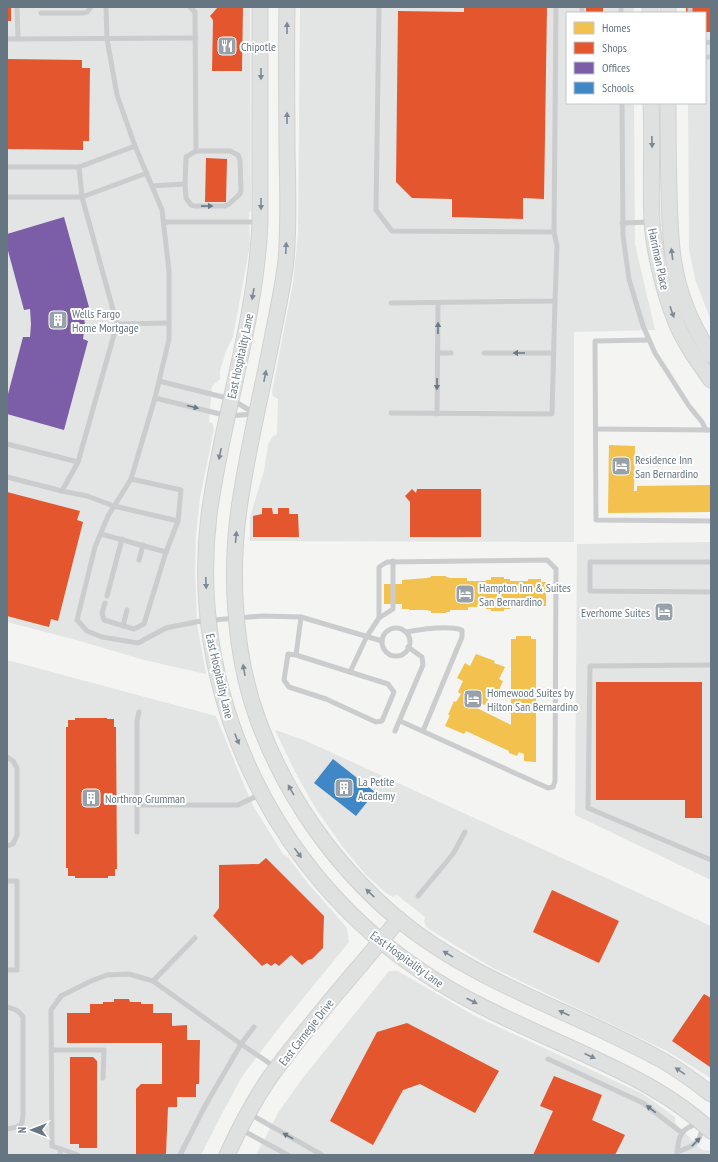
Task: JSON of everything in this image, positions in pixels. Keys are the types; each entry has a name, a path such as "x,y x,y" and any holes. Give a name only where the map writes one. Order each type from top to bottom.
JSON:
{"main road":[{"name":"East Hospitality Lane","path":"260,7 259,255 255,282 214,483 206,547 208,620 220,688 232,728 261,794 289,840 319,880 346,909 381,941 421,971 471,1001 641,1081 708,1122"},
{"name":"East Hospitality Lane","path":"286,7 288,215 286,261 238,515 235,558 236,618 246,682 257,718 270,750 284,778 297,801 328,846 366,890 399,919 437,948 462,963 496,981 656,1057 690,1078 711,1094"},
{"name":"Harriman Place","path":"651,104 652,222 660,270 675,321 702,368 711,380"},
{"name":"Harriman Place","path":"668,104 670,232 672,256 682,296 692,322 711,355"},
{"name":"East Carnegie Drive","path":"227,1155 248,1113 277,1068 301,1035 399,919"}],"lane":[{"path":"17,7 18,39"},
{"path":"41,13 84,13 88,12 91,7"},
{"path":"106,7 107,39 117,95 135,146 162,210 169,271 169,339 155,398 131,479 108,516 95,547 77,620 87,631 102,637 138,643 166,628 208,620 262,616 301,617 382,641"},
{"path":"190,7 196,12 196,151"},
{"path":"379,7 376,210 388,226 392,231 554,232"},
{"path":"391,413 552,414 556,246 554,232 556,7"},
{"path":"7,39 196,38"},
{"path":"622,104 623,245 630,279 643,326 655,353 689,406 708,430"},
{"path":"7,167 79,167 135,146"},
{"path":"196,151 230,151 238,155 240,160 241,190 240,194 233,202 225,206 194,206 188,202 186,198 185,184 186,157 196,151"},
{"path":"62,491 78,462 117,324 82,197 79,167"},
{"path":"7,197 82,197 146,173"},
{"path":"152,186 185,184"},
{"path":"164,222 260,222"},
{"path":"622,223 652,222"},
{"path":"391,303 555,301"},
{"path":"437,414 438,303"},
{"path":"117,324 169,323"},
{"path":"649,340 596,341 596,520 711,521"},
{"path":"484,353 554,353"},
{"path":"438,354 451,354"},
{"path":"159,381 231,400 257,414"},
{"path":"155,398 228,416 257,414"},
{"path":"596,429 708,430"},
{"path":"7,444 78,462"},
{"path":"7,477 87,496 114,506 178,521"},
{"path":"105,603 102,613 104,620 134,629 144,624 166,552 178,521 180,490 131,479"},
{"path":"101,534 166,552"},
{"path":"107,596 122,539"},
{"path":"139,560 143,545"},
{"path":"380,618 379,567 387,562 547,560 556,569 555,781 553,787 548,788 400,721"},
{"path":"350,672 367,636 380,618 393,609 393,561"},
{"path":"711,562 590,562 590,591 711,592"},
{"path":"123,626 127,610"},
{"path":"296,655 301,617"},
{"path":"391,628 402,629 406,632 410,642 405,652 395,656 386,651 383,647 383,636 391,628"},
{"path":"406,632 419,629 455,628 462,630 462,637 422,731"},
{"path":"395,731 423,665 422,657 408,647"},
{"path":"288,654 296,655 388,684 394,692 382,721 376,722 326,699 289,687 284,680 288,654"},
{"path":"711,665 590,666 588,808 711,860"},
{"path":"137,832 137,721 139,712"},
{"path":"7,757 13,761 17,768 17,835 13,844 7,846"},
{"path":"137,805 238,805 261,794"},
{"path":"418,896 454,854 465,832"},
{"path":"7,881 17,881 17,970 7,970"},
{"path":"154,981 195,938"},
{"path":"78,1155 52,1146 51,1010 61,996 91,981 107,975 129,974 154,981 277,1068"},
{"path":"7,1007 15,1009 23,1016 23,1115 22,1123 17,1127 7,1129"},
{"path":"180,1155 205,1106 241,1044 254,1027"},
{"path":"52,1050 104,1050 104,1078"},
{"path":"548,1058 643,1103 682,1133"},
{"path":"248,1113 322,1155"},
{"path":"677,1154 679,1138 682,1133 690,1126 708,1122"},
{"path":"677,1154 691,1147 701,1136 708,1122"},
{"path":"240,1129 288,1155"},
{"path":"60,1155 62,1149"}],"shaded area":[{"path":"7,7 250,7 250,245 233,337 226,351 220,371 220,379 212,386 209,422 212,423 214,429 200,498 196,535 195,570 197,624 206,674 144,660 80,641 7,622"},
{"path":"300,7 634,7 634,12 566,12 566,104 634,104 635,244 655,330 574,332 574,542 250,541 250,517 264,471 268,445 272,437 277,434 278,399 273,396 272,392 293,283 298,234"},
{"path":"711,7 711,321 695,279 689,249 688,104 706,104 706,12"},
{"path":"711,542 711,880 575,815 577,544"},
{"path":"7,660 216,716 254,807 283,854 288,857 306,881 347,928 349,942 282,1024 243,1075 201,1155 7,1155"},
{"path":"275,730 304,740 711,926 711,1078 667,1051 493,968 426,927 424,921 425,917 397,895 393,897 386,893 365,874 342,846 316,809 295,772"},
{"path":"389,971 398,971 473,1015 643,1094 675,1117 675,1123 702,1150 711,1151 711,1155 256,1155 278,1113 302,1079"}],"building: Homes":[{"name":"Residence Inn San Bernardino","path":"609,445 635,446 634,491 637,491 637,486 711,485 711,512 608,513"},
{"name":"Hampton Inn & Suites San Bernardino","path":"431,576 467,578 467,581 486,581 491,580 491,577 504,577 504,579 510,579 510,581 541,579 541,582 546,582 546,606 541,606 541,608 510,607 510,609 504,609 504,611 491,611 491,609 486,609 486,607 468,607 468,610 450,610 450,612 446,613 431,613 431,611 426,610 402,609 402,604 384,604 384,584 402,584 402,580 427,578"},
{"name":"Homewood Suites by Hilton San Bernardino","path":"516,636 531,636 531,639 536,639 536,762 524,761 524,754 519,752 517,756 466,731 464,734 445,726 454,701 456,702 461,694 458,692 463,681 457,678 465,663 470,666 476,654 495,661 494,663 505,667 499,679 503,681 496,697 491,694 485,705 475,701 474,704 478,706 477,708 511,725 511,639 516,639"}],"building: Shops":[{"path":"7,7 11,7 11,21 7,21"},
{"name":"Chipotle","path":"218,7 243,7 242,71 212,71 213,20 210,16"},
{"path":"464,7 547,7 544,199 523,198 523,219 452,217 452,199 412,198 396,182 398,11 464,12"},
{"path":"586,7 603,7 603,12 586,12"},
{"path":"686,7 711,7 711,32 706,32 706,12 686,12"},
{"path":"7,59 82,60 82,68 90,68 89,141 83,141 83,150 7,149"},
{"path":"206,158 227,159 226,202 205,202"},
{"path":"412,489 416,493 417,489 481,489 481,537 410,537 410,502 405,496"},
{"path":"7,492 80,511 77,520 83,522 58,621 51,619 49,627 7,616"},
{"path":"262,508 272,508 273,514 278,514 278,508 289,508 289,514 298,514 299,537 253,537 253,516 262,514"},
{"path":"596,682 702,682 702,818 685,818 685,800 596,800"},
{"name":"Northrop Grumman","path":"75,718 114,719 114,727 116,727 117,869 115,869 115,876 108,876 108,878 75,878 75,876 68,876 68,868 66,868 66,727 68,727 68,720 75,720"},
{"path":"266,858 324,916 323,948 312,959 308,960 302,965 291,955 279,966 275,963 271,966 267,963 262,966 213,916 219,908 219,865 259,864"},
{"path":"552,890 619,921 599,963 533,932"},
{"path":"704,994 711,998 710,1067 672,1041"},
{"path":"114,999 129,999 130,1002 153,1004 153,1013 172,1013 172,1026 187,1025 187,1040 200,1040 199,1084 196,1084 196,1097 177,1097 177,1107 168,1107 165,1155 136,1155 136,1089 141,1084 162,1084 162,1043 67,1043 67,1013 90,1013 90,1004 114,1002"},
{"path":"407,1023 499,1071 475,1113 420,1084 403,1090 373,1145 330,1121 377,1032"},
{"path":"70,1057 93,1057 97,1061 97,1148 79,1148 79,1144 70,1144"},
{"path":"554,1076 602,1095 592,1120 625,1135 615,1155 533,1155 553,1111 540,1106"}],"building: Offices":[{"name":"Wells Fargo Home Mortgage","path":"64,217 89,307 83,309 85,325 83,339 88,341 64,430 7,414 7,398 23,337 30,337 31,324 30,309 24,310 7,247 7,234"}],"building: Schools":[{"name":"La Petite Academy","path":"333,759 375,792 356,816 314,783"}],"place":[{"name":"Chipotle","path":"227,46"},
{"name":"Wells Fargo Home Mortgage","path":"58,320"},
{"name":"Residence Inn San Bernardino","path":"621,466"},
{"name":"Hampton Inn & Suites San Bernardino","path":"465,594"},
{"name":"Everhome Suites","path":"664,612"},
{"name":"Homewood Suites by Hilton San Bernardino","path":"473,699"},
{"name":"La Petite Academy","path":"344,788"},
{"name":"Northrop Grumman","path":"91,798"}]}
